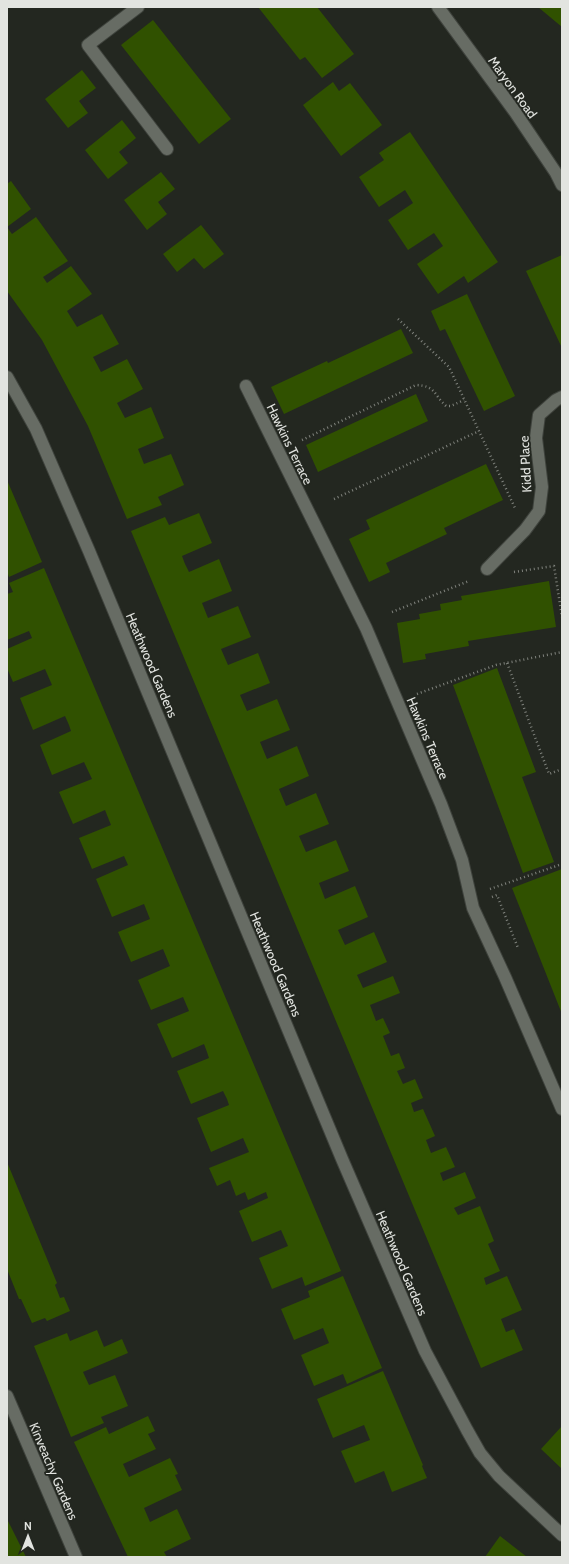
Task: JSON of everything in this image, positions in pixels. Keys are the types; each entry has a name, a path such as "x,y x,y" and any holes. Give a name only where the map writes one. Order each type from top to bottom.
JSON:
{"street":[{"path":"138,7 88,45 167,149"},
{"name":"Maryon Road","path":"438,7 515,112 556,174 562,186"},
{"name":"Heathwood Gardens","path":"7,376 36,429 89,551 342,1159 425,1351 480,1453 499,1476 562,1535"},
{"name":"Hawkins Terrace","path":"246,386 366,628 441,804 462,860 473,908 505,977 562,1109"},
{"name":"Kidd Place","path":"487,569 525,530 539,511 542,487 536,438 539,415 556,400 562,397"},
{"name":"Kinveachy Gardens","path":"7,1396 76,1557"}],"path":[{"path":"398,319 449,367 525,530"},
{"path":"302,440 416,385 426,386 434,392 446,406 452,406 464,400"},
{"path":"334,499 479,431"},
{"path":"507,573 554,566 562,617"},
{"path":"392,612 476,578 487,569"},
{"path":"397,701 496,665 562,652"},
{"path":"507,663 549,774 562,769"},
{"path":"503,886 562,864"}],"building":[{"path":"258,7 317,7 354,54 322,78 305,57 300,60"},
{"path":"538,7 562,7 562,27"},
{"path":"153,20 231,119 199,144 121,45"},
{"path":"82,70 96,88 79,101 88,113 68,128 45,99"},
{"path":"333,82 339,91 350,83 382,125 341,156 303,105"},
{"path":"122,120 136,138 119,152 128,163 108,179 85,150"},
{"path":"410,132 498,262 468,283 464,276 438,294 417,264 443,246 434,233 408,250 388,220 413,203 405,190 379,207 359,177 384,160 379,153"},
{"path":"161,172 175,189 158,202 167,214 147,230 124,200"},
{"path":"11,181 31,209 7,227 7,184"},
{"path":"36,217 68,261 43,277 47,283 71,266 92,294 67,311 77,327 102,314 119,344 93,357 101,372 127,359 143,389 117,403 125,418 151,407 164,438 138,449 144,464 171,454 184,485 158,497 162,505 127,519 88,426 42,340 7,291 7,227 12,234"},
{"path":"201,225 224,254 204,269 194,258 177,272 163,254"},
{"path":"562,255 562,348 526,271"},
{"path":"467,294 515,396 484,411 445,329 440,331 431,311"},
{"path":"401,329 413,353 284,414 271,387 327,361 328,363"},
{"path":"416,394 428,421 318,472 306,445"},
{"path":"486,464 503,500 444,528 447,534 386,563 390,572 369,582 349,539 370,529 366,520"},
{"path":"7,480 42,562 9,577 7,571"},
{"path":"199,513 212,543 182,556 185,564 189,572 219,559 232,591 202,603 208,618 238,606 251,637 221,649 228,665 258,653 270,683 240,695 247,711 277,699 290,730 260,742 267,759 297,746 309,776 279,789 286,806 316,793 329,824 299,836 306,852 336,840 349,871 319,883 325,899 355,886 368,917 338,930 345,945 374,932 387,962 357,975 363,988 393,976 400,993 370,1005 376,1021 383,1018 390,1033 383,1036 391,1056 399,1053 405,1068 397,1071 403,1084 415,1079 423,1098 411,1103 414,1112 423,1109 435,1136 426,1140 431,1153 446,1147 455,1167 440,1173 443,1181 465,1172 476,1198 454,1208 458,1215 480,1206 494,1241 488,1244 500,1271 484,1278 486,1285 507,1276 522,1310 501,1319 506,1332 514,1329 523,1350 481,1368 131,531 165,517 169,525"},
{"path":"44,568 341,1271 305,1286 302,1277 272,1289 259,1258 288,1246 281,1230 252,1242 239,1211 268,1198 266,1192 248,1200 245,1192 236,1196 230,1180 217,1186 209,1168 249,1152 243,1138 211,1152 197,1118 229,1105 227,1099 223,1091 191,1104 177,1071 209,1058 204,1044 172,1058 157,1024 189,1011 183,997 151,1010 138,980 170,966 163,949 131,962 118,932 150,919 144,904 112,917 96,879 128,865 124,856 92,869 79,838 111,825 105,810 73,824 59,792 92,779 84,762 52,775 40,745 71,731 69,725 65,716 33,730 20,698 52,685 45,669 13,682 7,668 7,649 32,638 29,631 7,640 7,594 13,592 9,583"},
{"path":"549,581 556,627 468,641 469,646 425,654 426,659 403,663 397,623 420,619 419,614 441,610 440,604 462,600 461,596"},
{"path":"497,668 536,772 522,777 554,862 523,873 453,685"},
{"path":"562,869 562,1014 512,888"},
{"path":"7,1162 57,1283 55,1285 60,1298 64,1297 70,1311 47,1321 45,1318 32,1323 21,1299 19,1299 7,1269"},
{"path":"343,1276 382,1368 347,1384 343,1374 314,1386 301,1355 329,1343 323,1328 294,1340 281,1309 310,1297 308,1291"},
{"path":"97,1330 104,1347 122,1339 128,1353 83,1372 89,1385 115,1375 128,1406 101,1417 104,1423 71,1437 34,1346 67,1333 70,1341"},
{"path":"383,1371 423,1465 422,1466 427,1478 392,1492 384,1471 355,1483 341,1451 370,1440 364,1425 333,1438 317,1399"},
{"path":"148,1416 155,1431 148,1434 156,1449 123,1464 129,1477 170,1458 178,1474 175,1475 182,1490 144,1508 150,1522 177,1509 191,1539 164,1552 167,1557 128,1557 74,1442 106,1427 109,1434"},
{"path":"562,1426 562,1469 541,1449"},
{"path":"7,1519 26,1557 7,1557"},
{"path":"500,1536 527,1557 485,1557"}]}
